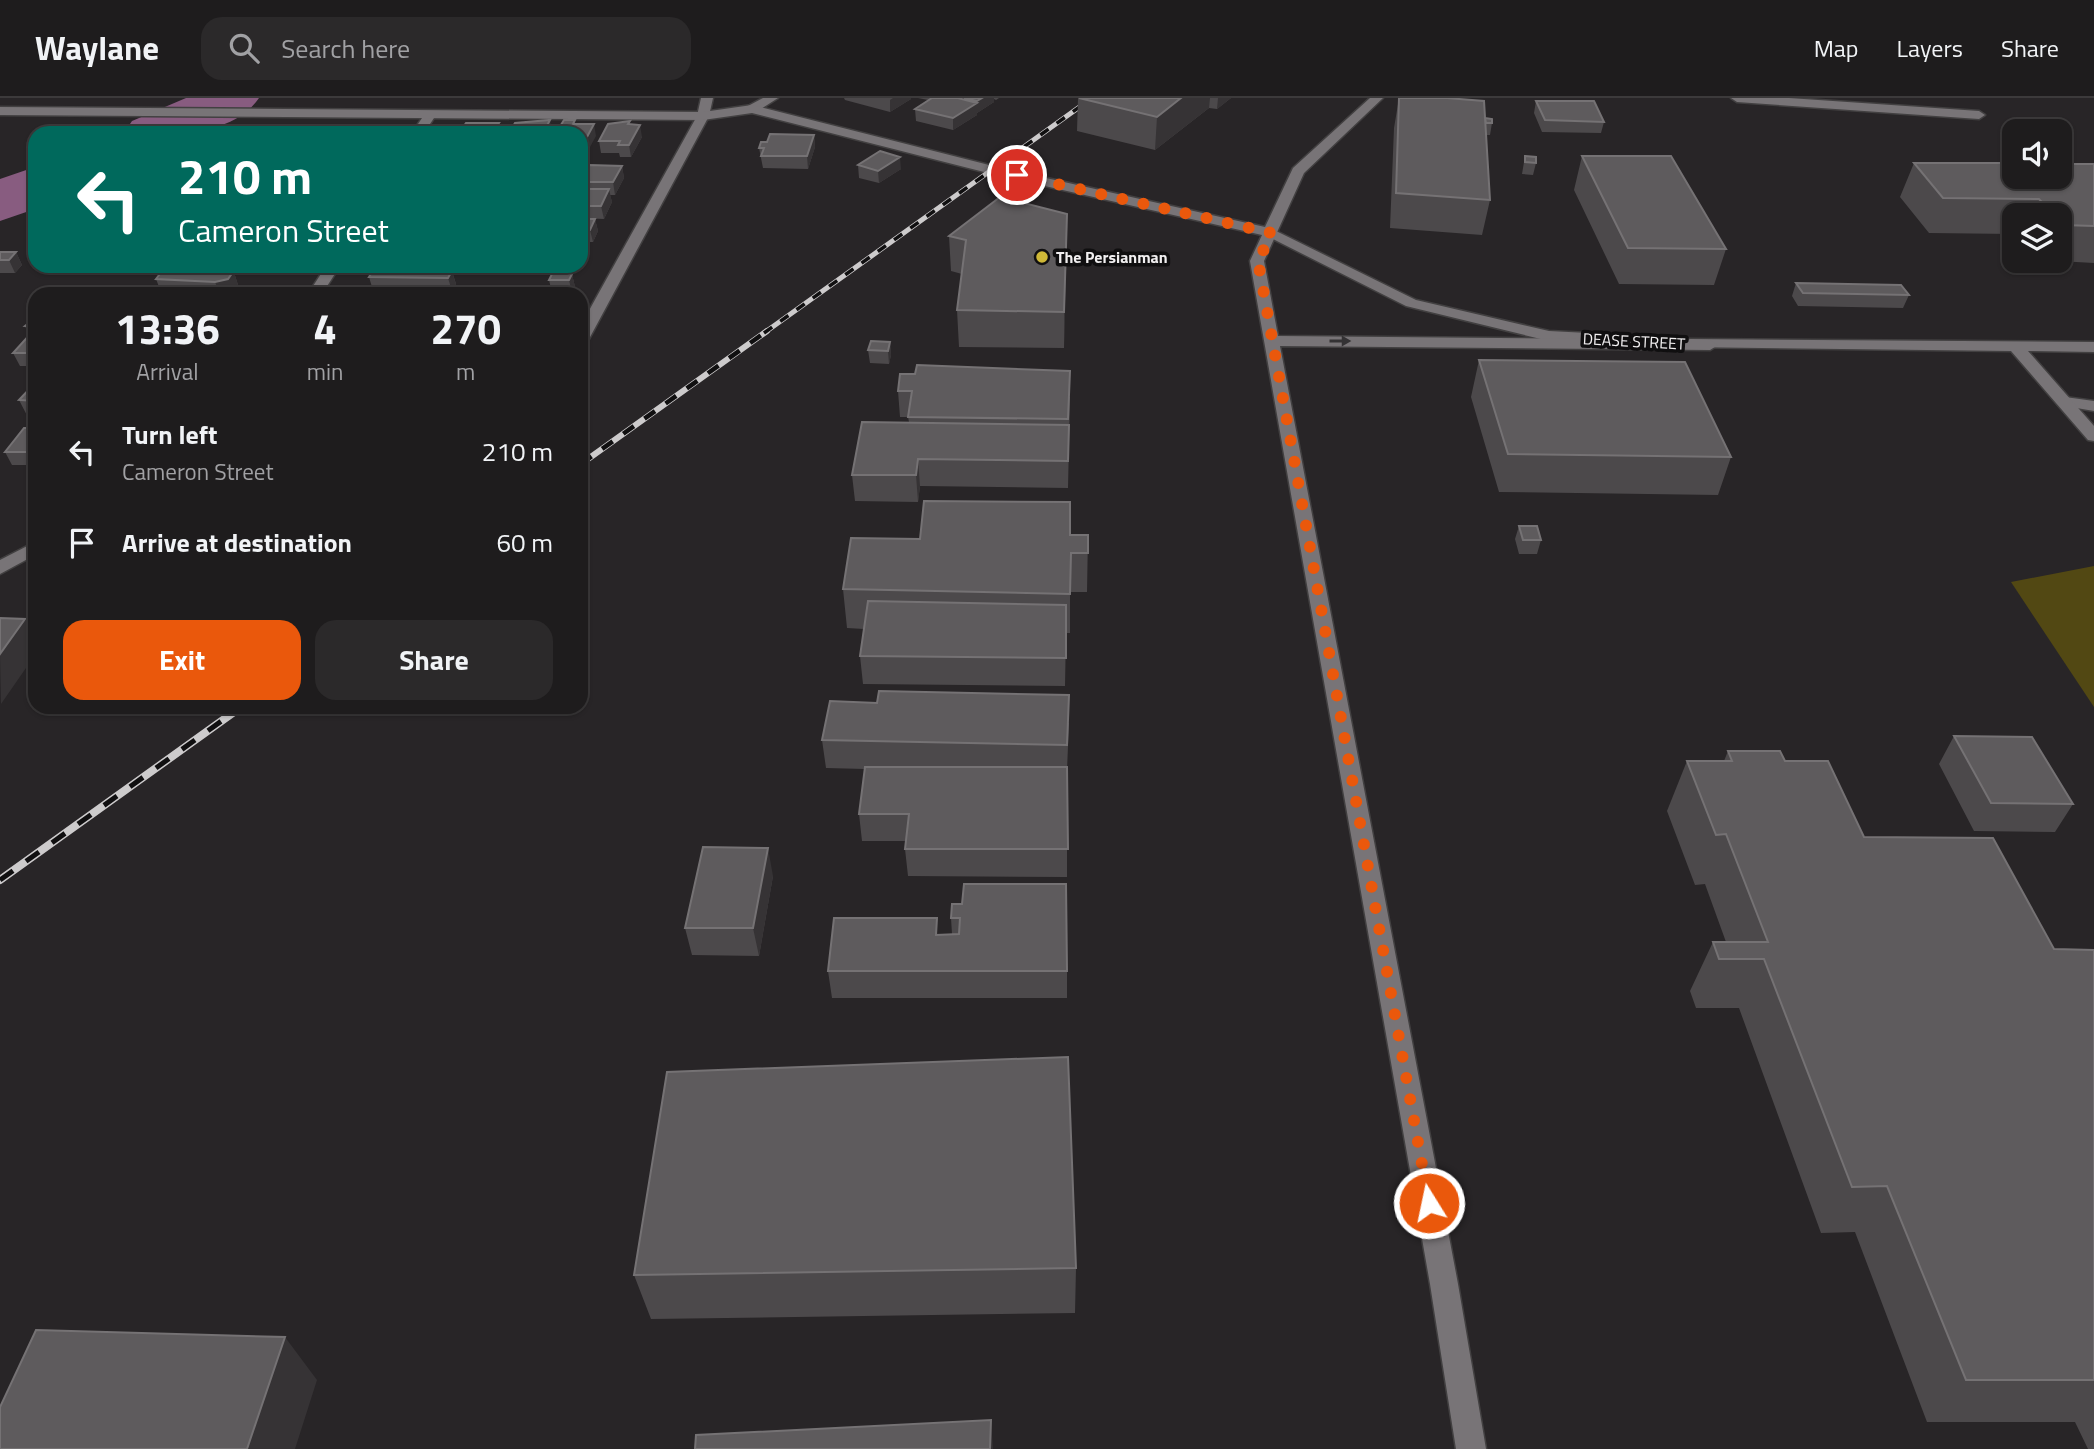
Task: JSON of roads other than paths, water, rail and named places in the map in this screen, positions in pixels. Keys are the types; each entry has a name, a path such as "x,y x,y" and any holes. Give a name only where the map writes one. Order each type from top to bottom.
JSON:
{"street":[{"path":"588,326 703,116 707,98"},
{"path":"0,111 703,116 752,109 772,98"},
{"path":"1377,98 1298,171 1258,261 1444,1284 1471,1449"},
{"path":"1737,98 1979,116"},
{"name":"DEASE STREET","path":"752,109 992,170 1272,233 1411,303 1549,336 1710,345 2094,347"},
{"path":"423,126 430,115"},
{"path":"1272,341 1710,345"},
{"path":"2016,347 2094,436"},
{"path":"2066,402 2094,406"},
{"path":"0,568 28,551"}],"waterway":[{"path":"168,126 232,98"},
{"path":"0,203 28,189"}],"railway":[{"path":"764,333 1092,98"},
{"path":"588,459 767,331"},
{"path":"0,880 231,714"}],"place":[{"name":"The Persianman","path":"1042,257"}]}
